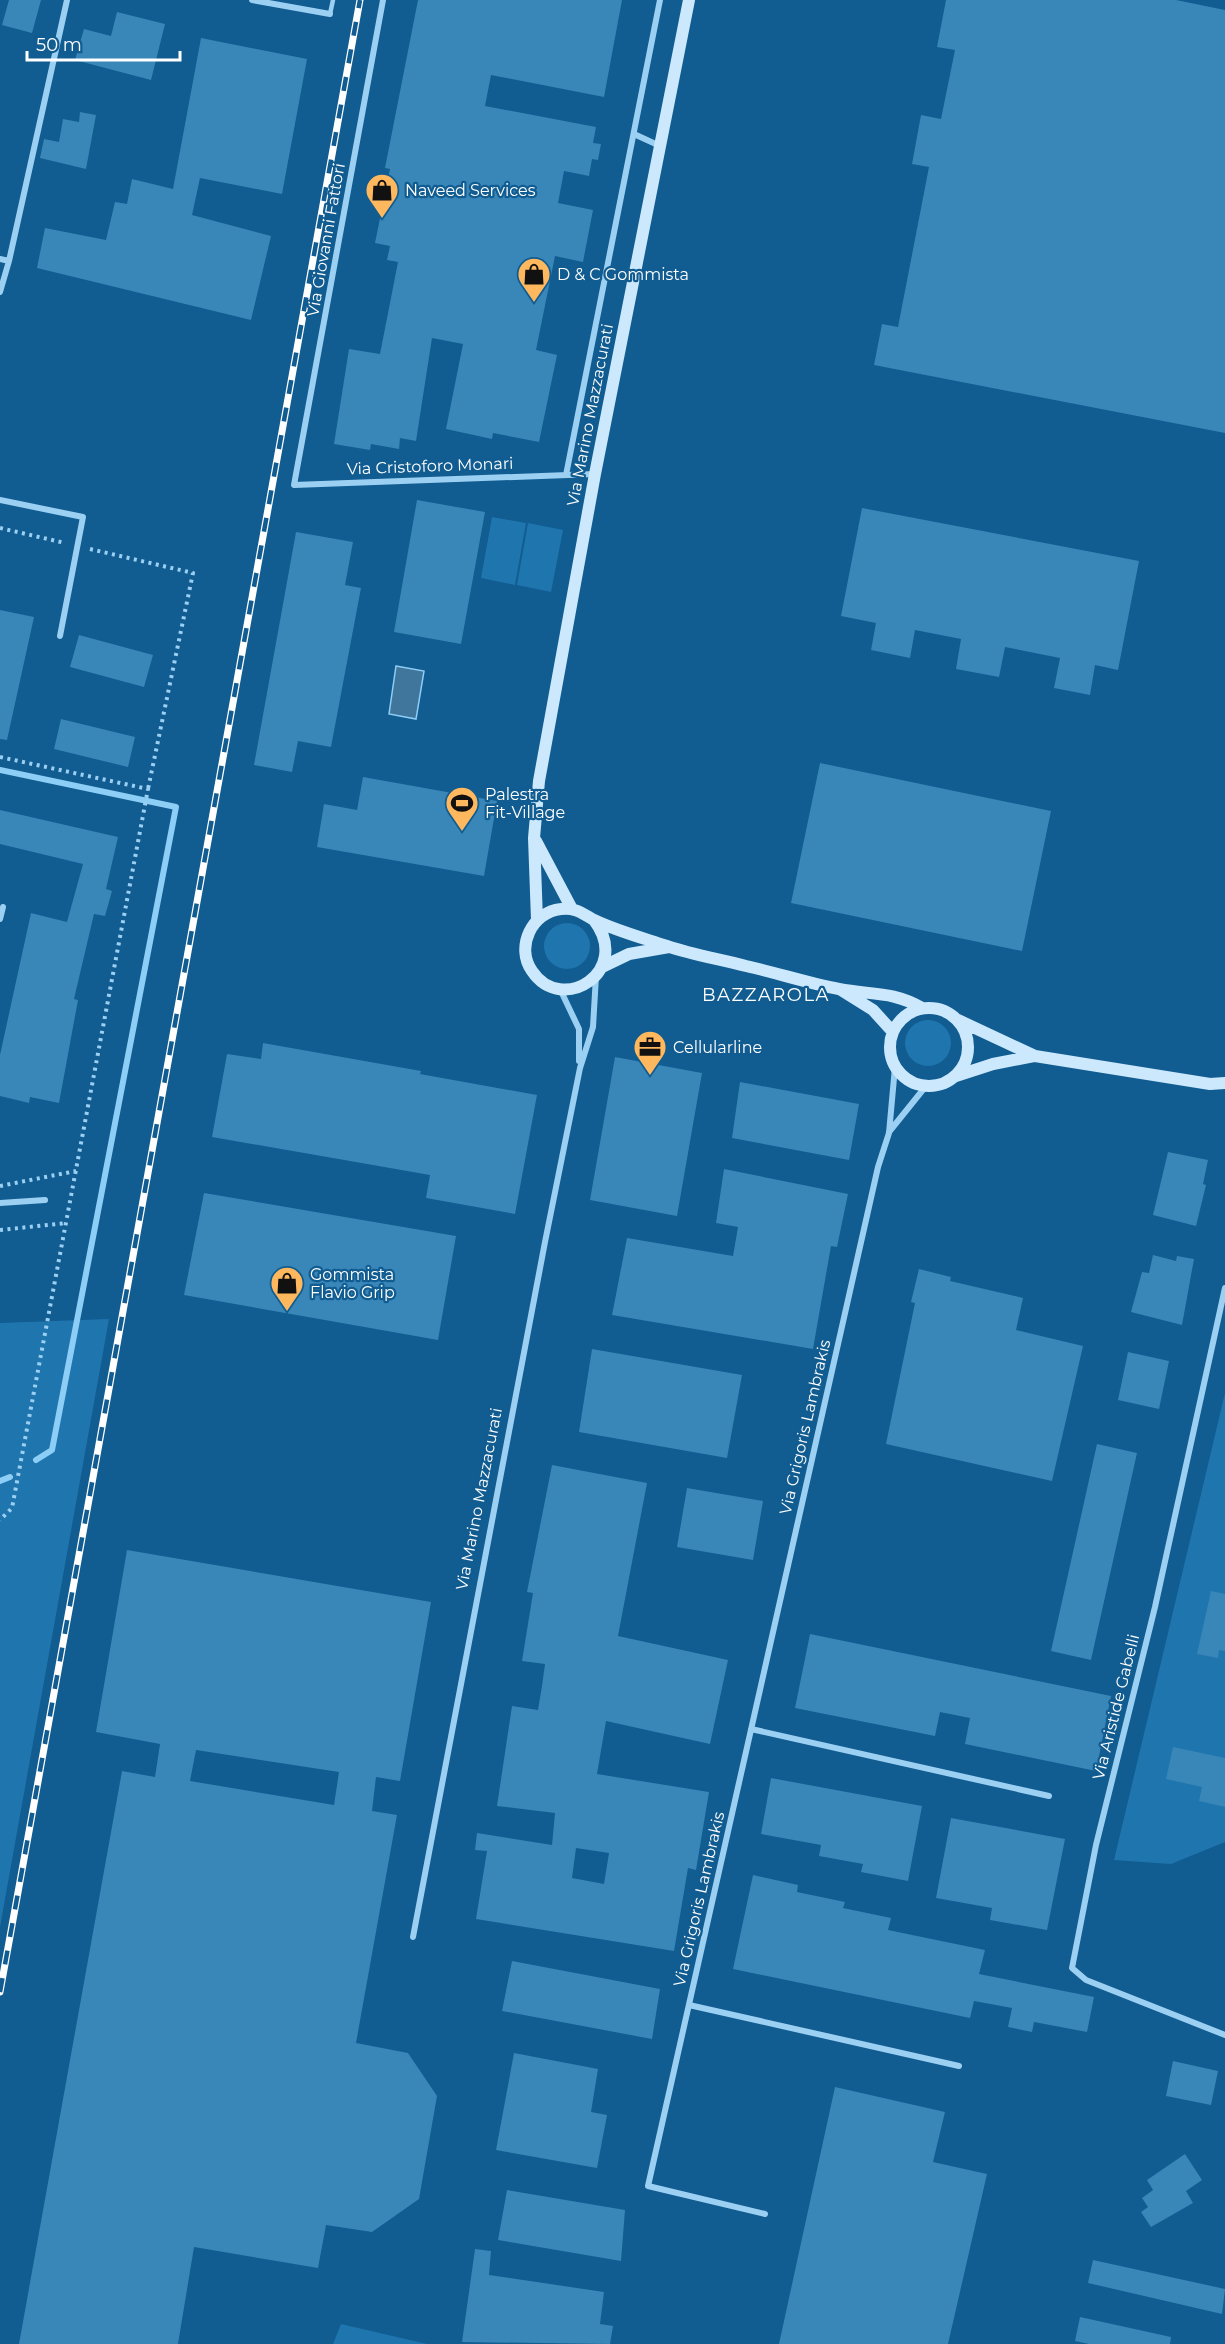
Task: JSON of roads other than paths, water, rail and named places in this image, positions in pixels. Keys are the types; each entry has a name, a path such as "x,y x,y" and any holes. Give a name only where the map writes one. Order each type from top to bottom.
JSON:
{"street":[{"path":"0,292 9,261 67,0"},
{"path":"252,0 330,14"},
{"name":"Via Giovanni Fattori","path":"294,485 383,0"},
{"path":"566,475 660,0"},
{"name":"Via Marino Mazzacurati","path":"579,1068 579,1029 560,989 539,980 526,960 526,938 537,920 534,838 539,781 595,474 689,0"},
{"path":"634,134 660,146"},
{"path":"0,259 9,261"},
{"name":"Via Cristoforo Monari","path":"294,485 595,474"},
{"path":"0,501 83,517 60,636"},
{"path":"534,838 572,909"},
{"path":"0,919 3,907"},
{"path":"537,920 554,911 572,909 594,920 670,947 840,989 884,993 906,999 922,1008"},
{"name":"Via Marino Mazzacurati","path":"413,1937 579,1068 593,1027 599,971 606,942 594,920"},
{"path":"560,989 574,989 586,984 599,971 629,954 670,947"},
{"path":"840,989 873,1010 892,1031"},
{"path":"1035,1056 993,1064 955,1077 946,1083 926,1086 903,1077 895,1067 890,1056 892,1031 910,1012 922,1008 942,1009 958,1020 1035,1056 1210,1084 1225,1083"},
{"path":"955,1077 965,1061 969,1043 958,1020"},
{"name":"Via Grigoris Lambrakis","path":"765,2214 648,2186 878,1167 889,1133 895,1067"},
{"path":"1210,1084 1225,1091"},
{"name":"Via Grigoris Lambrakis","path":"889,1133 926,1086"},
{"path":"0,1203 45,1200"},
{"name":"Via Aristide Gabelli","path":"1225,1288 1155,1607 1096,1845 1072,1968 1086,1980 1225,2035"},
{"path":"751,1729 1049,1796"},
{"name":"Via Grigoris Lambrakis","path":"689,2004 959,2066"}],"lane":[{"path":"330,14 333,0"}],"waterway":[{"path":"0,770 176,807 52,1450 36,1460"},
{"path":"0,1481 10,1477"}],"railway":[{"path":"0,1992 360,0"}],"place":[{"name":"Naveed Services","path":"382,219"},
{"name":"D & C Gommista","path":"534,303"},
{"name":"Palestra Fit-Village","path":"462,832"},
{"name":"Cellularline","path":"650,1076"},
{"name":"Gommista Flavio Grip","path":"287,1312"}],"district":[{"name":"BAZZAROLA","path":"766,995"}]}
